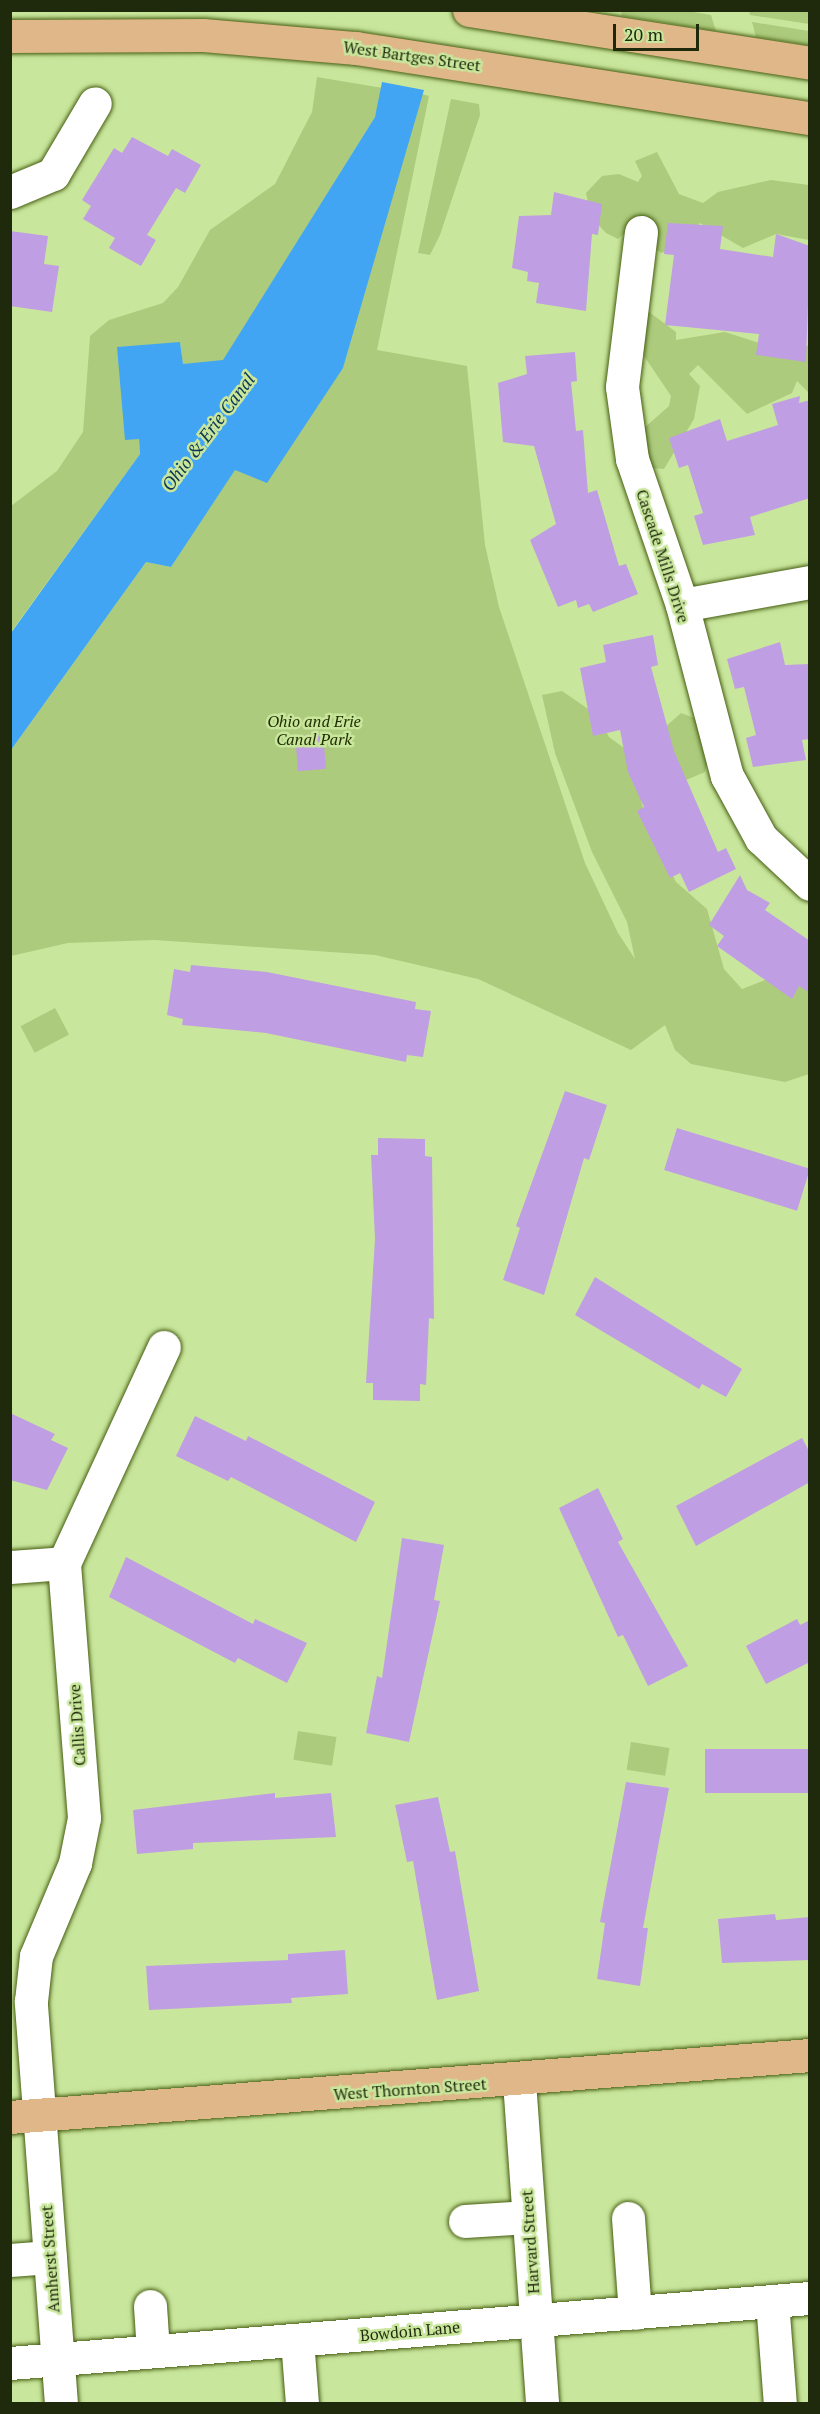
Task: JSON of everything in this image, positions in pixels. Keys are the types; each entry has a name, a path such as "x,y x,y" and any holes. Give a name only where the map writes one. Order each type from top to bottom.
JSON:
{"main road":[{"path":"480,12 810,63"},
{"name":"West Bartges Street","path":"10,36 203,36 356,48 810,118"},
{"name":"West Thornton Street","path":"25,2116 519,2081 810,2055"}],"street":[{"path":"10,192 53,174 95,103"},
{"name":"Cascade Mills Drive","path":"641,232 626,321 622,409 638,480 682,605 727,776 761,838 810,884"},
{"path":"682,605 810,582"},
{"name":"Callis Drive","path":"25,2116 32,1978 44,1933 75,1863 84,1818 64,1563 164,1347"},
{"path":"10,1567 64,1563"},
{"name":"Harvard Street","path":"519,2081 542,2403"},
{"name":"Amherst Street","path":"25,2116 50,2258 61,2403"},
{"path":"465,2221 528,2217"},
{"path":"628,2218 635,2313"},
{"path":"10,2260 50,2258"},
{"name":"Bowdoin Lane","path":"10,2363 810,2298"},
{"path":"772,2301 780,2403"},
{"path":"150,2306 153,2351"},
{"path":"297,2340 302,2403"}],"green space":[{"path":"682,10 711,15 716,31 622,16 621,11"},
{"path":"749,11 809,11 809,24 750,15"},
{"path":"752,22 809,31 809,45 756,37"},
{"path":"317,77 383,88 375,117 223,361 183,365 180,342 125,439 139,439 140,454 11,632 11,506 57,471 83,432 90,336 109,320 163,303 178,287 210,230 275,184 312,112"},
{"name":"Ohio and Erie Canal Park","path":"422,94 429,96 377,350 467,366 485,545 499,607 585,863 618,933 635,959 627,922 592,852 555,753 542,695 562,691 597,715 609,737 624,748 663,729 681,713 700,720 709,755 705,772 641,799 645,819 676,882 707,909 724,969 742,989 781,974 809,982 809,1074 785,1082 691,1064 675,1050 665,1025 631,1050 478,979 375,955 155,940 68,943 11,956 11,750 146,562 171,567 235,469 261,480 343,368"},
{"path":"451,99 479,104 480,115 440,235 430,255 418,253"},
{"path":"657,152 679,194 703,203 718,192 771,180 809,185 809,240 776,234 743,248 700,223 676,248 661,253 632,226 618,239 606,233 592,218 586,193 602,176 619,174 638,182 642,176 635,161"},
{"path":"641,306 676,332 676,340 725,332 791,353 809,345 809,393 797,381 792,393 747,414 698,365 689,374 700,386 694,419 664,469 651,468 643,429 669,406 671,396 638,347"},
{"path":"55,1008 69,1034 35,1053 21,1026"},
{"path":"298,1731 337,1737 332,1766 293,1760"},
{"path":"631,1742 670,1748 665,1776 627,1770"}],"water":[{"name":"Ohio & Erie Canal","path":"382,82 424,90 343,368 267,483 235,470 171,567 146,562 11,750 11,633 140,454 139,439 125,440 117,347 180,342 183,364 223,360 375,117"}],"building":[{"path":"132,137 168,156 172,149 201,165 185,193 176,188 147,235 156,240 141,266 109,248 115,238 83,219 91,206 82,200 114,148 122,153"},
{"path":"554,192 602,204 598,235 592,234 586,311 536,303 539,283 527,281 528,272 512,268 519,216 551,215"},
{"path":"668,223 723,226 720,249 773,257 776,234 810,246 806,362 756,355 759,334 665,325 674,255 664,254"},
{"path":"10,231 48,236 44,264 59,266 52,312 10,306"},
{"path":"575,352 577,381 571,382 576,431 583,430 588,493 597,490 619,566 626,564 638,594 593,612 589,604 578,608 576,600 558,607 530,540 556,524 534,446 503,442 498,383 527,374 525,356"},
{"path":"800,396 799,403 810,400 810,498 750,517 755,535 703,545 694,516 703,513 688,465 679,468 669,438 720,419 727,441 778,425 772,404"},
{"path":"653,635 658,665 651,667 674,751 718,852 726,848 736,869 689,892 680,873 670,878 637,811 644,807 628,772 620,730 593,736 580,668 606,662 603,645"},
{"path":"780,642 785,665 810,664 810,739 802,740 806,760 753,767 746,738 756,735 744,687 735,689 727,659"},
{"path":"323,734 326,769 298,771 295,736"},
{"path":"740,875 747,890 770,903 765,910 810,941 810,993 799,986 792,999 717,946 724,936 709,925"},
{"path":"191,965 267,972 416,1002 415,1009 431,1011 423,1057 407,1055 406,1062 266,1033 182,1025 183,1019 167,1015 174,969 190,972"},
{"path":"565,1091 607,1105 589,1160 584,1158 544,1295 503,1280 520,1228 516,1226"},
{"path":"677,1128 810,1169 797,1211 664,1170"},
{"path":"378,1138 425,1139 425,1156 432,1157 434,1319 429,1318 426,1385 420,1384 420,1401 373,1400 373,1383 366,1383 375,1239 371,1155 378,1155"},
{"path":"595,1277 742,1369 726,1397 702,1384 699,1389 575,1315"},
{"path":"10,1413 55,1434 51,1440 68,1448 47,1490 10,1480"},
{"path":"195,1416 246,1441 248,1436 375,1502 356,1542 231,1477 228,1481 176,1456"},
{"path":"802,1438 810,1453 810,1482 696,1546 676,1506"},
{"path":"598,1488 623,1539 618,1542 688,1666 648,1686 623,1635 618,1637 559,1508"},
{"path":"402,1538 444,1545 434,1600 440,1601 409,1742 366,1733 377,1676 382,1678"},
{"path":"126,1557 253,1624 255,1619 307,1643 287,1683 238,1658 235,1663 109,1597"},
{"path":"797,1619 800,1625 810,1620 810,1662 766,1684 746,1646"},
{"path":"705,1749 810,1749 810,1793 705,1793"},
{"path":"626,1782 669,1788 643,1928 648,1928 640,1986 597,1979 605,1923 600,1922"},
{"path":"275,1793 275,1798 331,1793 336,1837 193,1843 193,1849 137,1854 133,1810"},
{"path":"438,1797 450,1852 455,1851 479,1991 437,2000 413,1861 407,1862 395,1805"},
{"path":"775,1914 776,1920 810,1917 810,1960 722,1963 718,1919"},
{"path":"345,1950 348,1994 291,1998 292,2003 149,2010 146,1966 288,1960 288,1954"}]}
